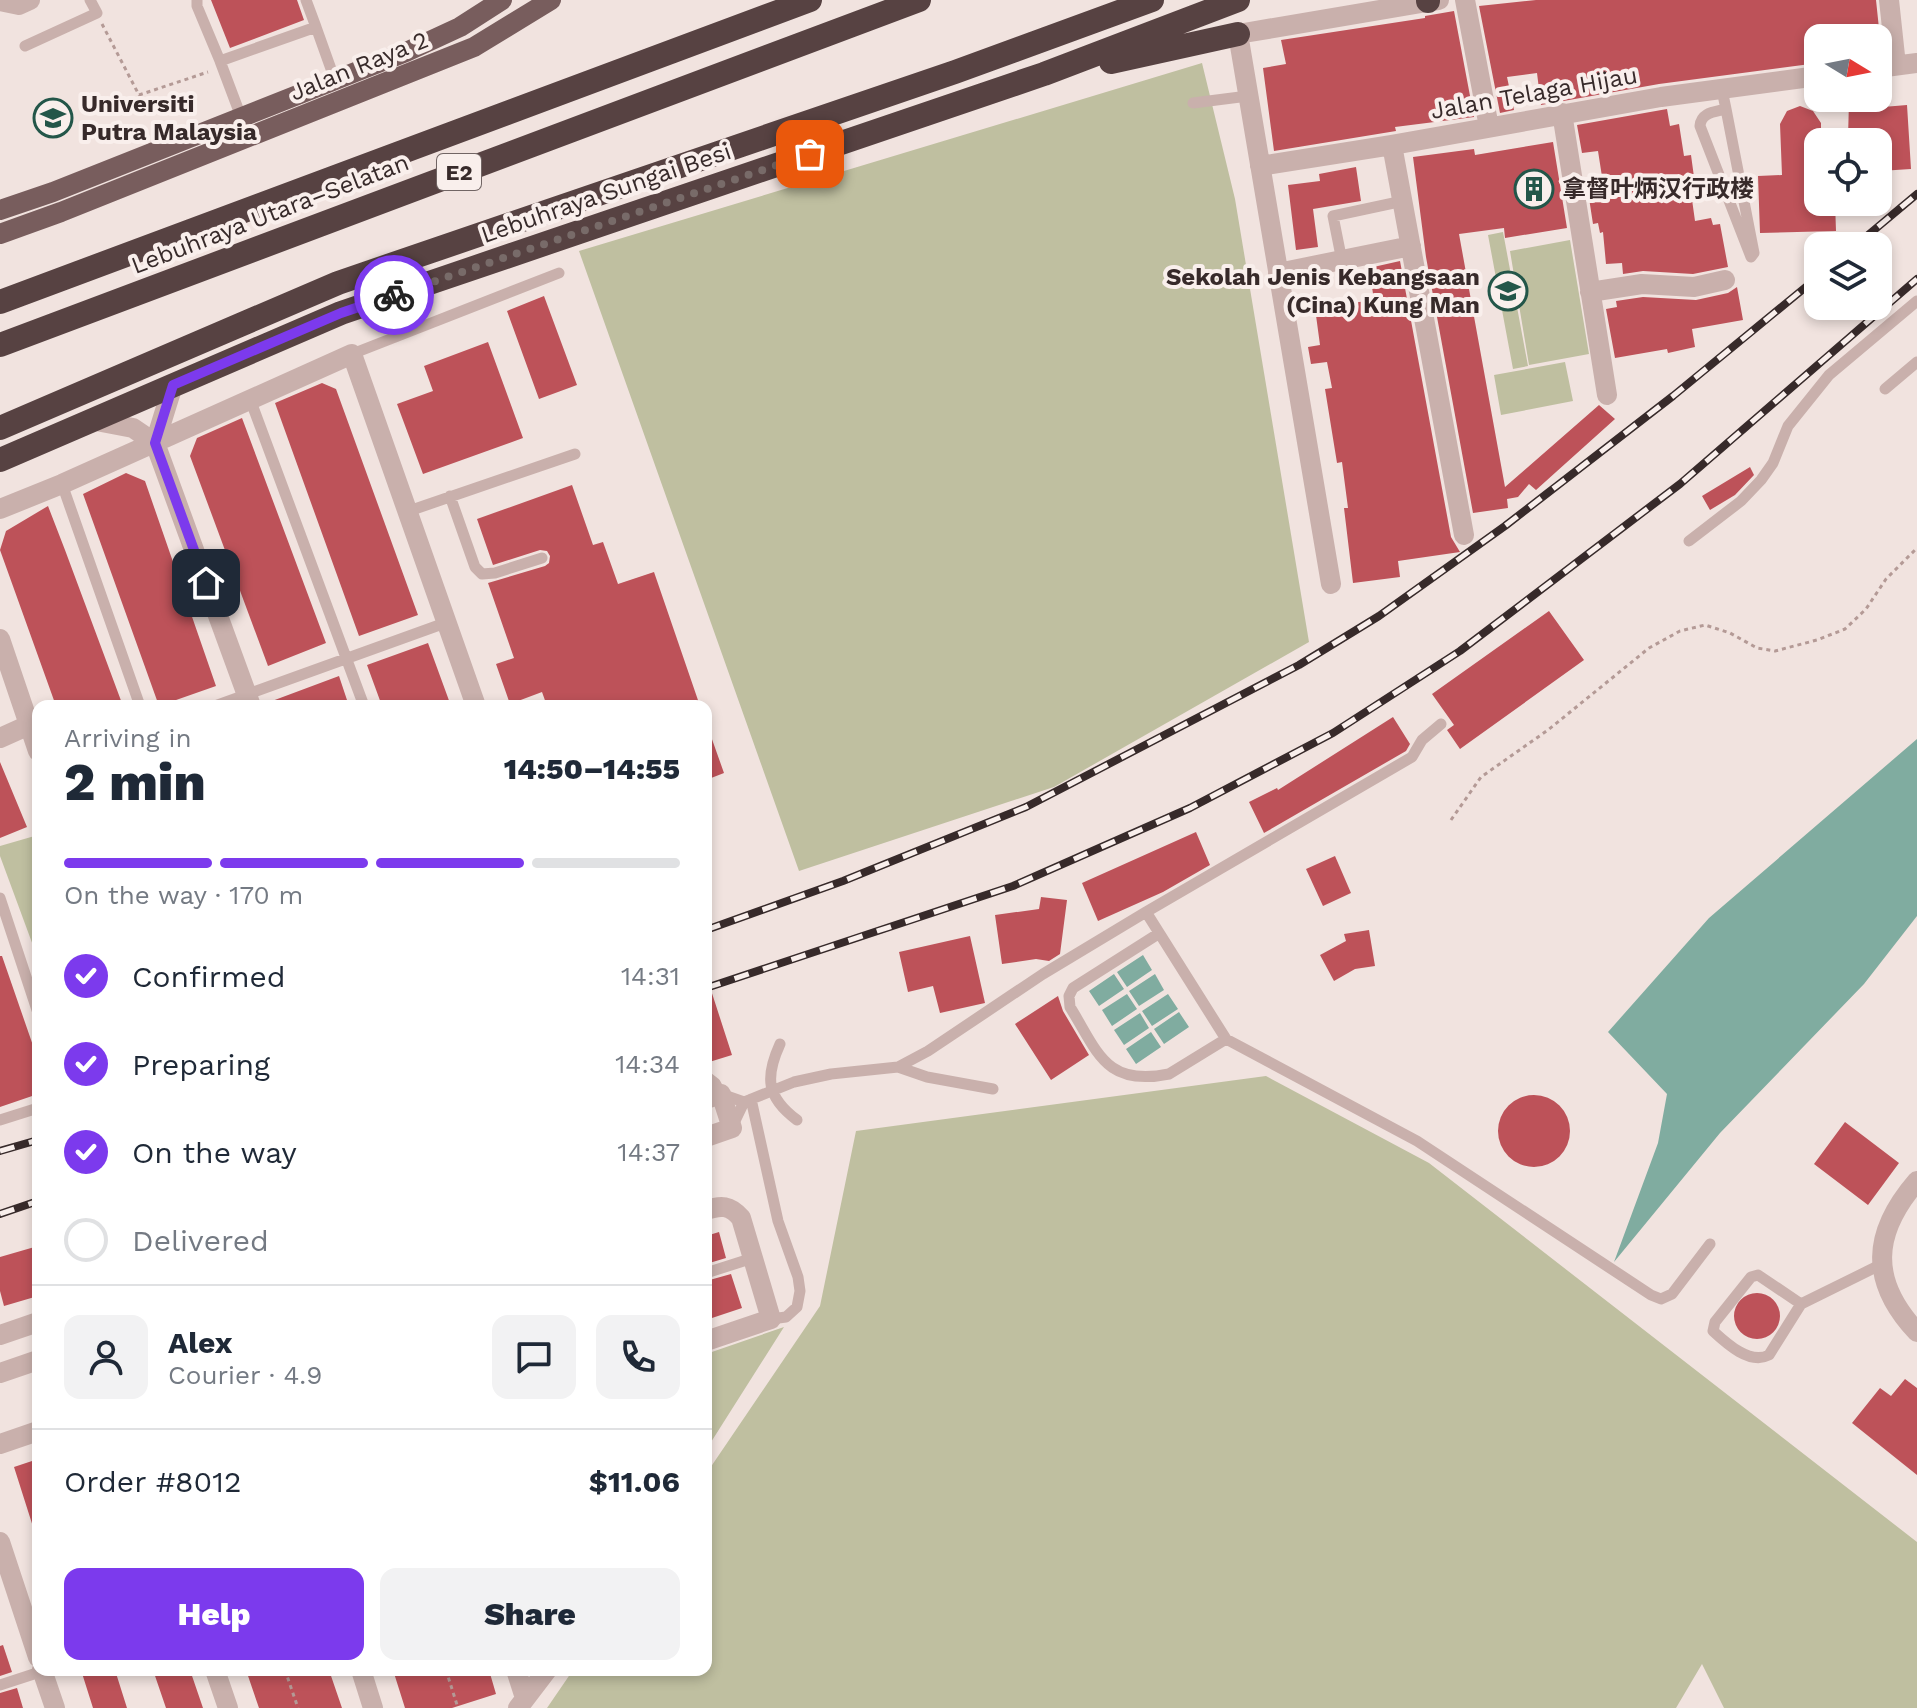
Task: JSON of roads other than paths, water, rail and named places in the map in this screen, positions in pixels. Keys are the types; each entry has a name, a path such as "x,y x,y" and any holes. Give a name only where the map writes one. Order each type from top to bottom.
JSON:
{"highway":[{"name":"Lebuhraya Utara–Selatan","path":"0,302 810,0"},
{"name":"Lebuhraya Utara–Selatan","path":"0,345 919,0"},
{"name":"Lebuhraya Sungai Besi","path":"0,428 338,283 955,72 1152,0"},
{"name":"Lebuhraya Sungai Besi","path":"0,460 341,313 1044,74 1238,0"},
{"path":"1044,74 1238,34"}],"main road":[{"name":"Jalan Raya 2","path":"0,210 335,81 460,27 502,0"},
{"name":"Jalan Raya 2","path":"0,234 474,47 551,0"}],"street":[{"path":"0,1 19,5 30,0"},
{"path":"1331,584 1238,34 1431,0"},
{"path":"1465,0 1489,127"},
{"path":"1888,24 1889,0"},
{"path":"1892,66 1917,63"},
{"name":"Jalan Telaga Hijau","path":"1260,166 1562,113 1724,100 1804,80"},
{"path":"1562,113 1607,395"},
{"path":"1392,145 1464,535"},
{"path":"1278,273 1411,246"},
{"path":"1590,292 1642,284 1694,287 1725,280"},
{"path":"0,509 352,354 405,512 474,700"},
{"path":"155,443 173,385"},
{"path":"91,420 133,428 155,443 249,700"},
{"path":"0,639 32,734"},
{"path":"0,738 29,725"},
{"path":"712,1135 732,1128 714,1096"},
{"path":"1917,1181 1903,1198 1885,1234 1880,1265 1893,1301 1917,1332"},
{"path":"712,1339 771,1319 741,1218 733,1208 713,1208"},
{"path":"0,1335 32,1324"},
{"path":"0,1373 32,1362"},
{"path":"0,1444 32,1433"},
{"path":"0,1542 32,1639"},
{"path":"44,1676 55,1708"},
{"path":"217,1676 228,1708"},
{"path":"363,1676 373,1708"},
{"path":"517,1676 522,1703"},
{"path":"522,1703 542,1676"}],"lane":[{"path":"25,46 97,13 90,0"},
{"path":"197,0 249,138"},
{"path":"306,0 343,101"},
{"path":"221,64 316,27"},
{"path":"1193,103 1248,96"},
{"path":"1724,100 1754,253 1751,257 1700,126 1700,119 1724,100"},
{"path":"1342,261 1333,216 1403,201"},
{"path":"352,354 559,273"},
{"path":"1689,541 1741,501 1761,480 1773,463 1788,426 1829,375 1917,301"},
{"path":"1885,389 1917,362"},
{"path":"250,399 362,700"},
{"path":"405,512 575,454"},
{"path":"62,484 138,700"},
{"path":"450,496 475,567 482,574 542,558"},
{"path":"249,700 346,658 445,623"},
{"path":"714,1096 748,1100 772,1089 831,1074 898,1067 928,1051 1043,974 1412,757 1422,740 1441,724"},
{"path":"0,898 32,995"},
{"path":"1146,912 1226,1039 1417,1141 1622,1277 1661,1299 1672,1294 1710,1244"},
{"path":"1158,934 1073,988 1069,996 1070,1007 1107,1066 1125,1075 1158,1076 1178,1069 1226,1039"},
{"path":"780,1044 769,1074 772,1089 784,1110 797,1120"},
{"path":"898,1067 927,1077 993,1089"},
{"path":"732,1128 748,1100"},
{"path":"748,1100 778,1221 800,1291 797,1307 786,1317 771,1319"},
{"path":"0,1120 32,1110"},
{"path":"712,1271 753,1258"},
{"path":"1801,1304 1758,1275 1751,1277 1715,1322 1713,1331 1749,1357 1760,1359 1769,1355 1801,1304 1880,1265"},
{"path":"0,1685 32,1674"}],"water":[{"path":"1917,739 1917,916 1864,984 1720,1133 1614,1262 1658,1143 1667,1094 1608,1032 1709,918"},
{"path":"1143,955 1152,970 1127,987 1117,972"},
{"path":"1114,974 1124,989 1099,1006 1089,991"},
{"path":"1155,974 1164,990 1139,1006 1129,991"},
{"path":"1127,994 1137,1009 1112,1026 1102,1010"},
{"path":"1168,994 1178,1009 1152,1026 1142,1011"},
{"path":"1179,1012 1189,1027 1164,1044 1154,1029"},
{"path":"1140,1013 1149,1028 1124,1045 1114,1030"},
{"path":"1151,1032 1161,1047 1136,1064 1126,1049"}],"railway":[{"path":"1872,232 1917,194"},
{"path":"712,986 1013,886 1190,808 1333,733 1460,651 1680,484 1917,279"},
{"path":"712,928 843,881 1026,807 1299,665 1379,616 1505,526 1673,396 1804,288"},
{"path":"0,1151 32,1142"},
{"path":"0,1214 32,1203"}],"place":[{"name":"Universiti Putra Malaysia","path":"53,118"},
{"name":"拿督叶炳汉行政楼","path":"1534,189"},
{"name":"Sekolah Jenis Kebangsaan (Cina) Kung Man","path":"1508,291"}]}
